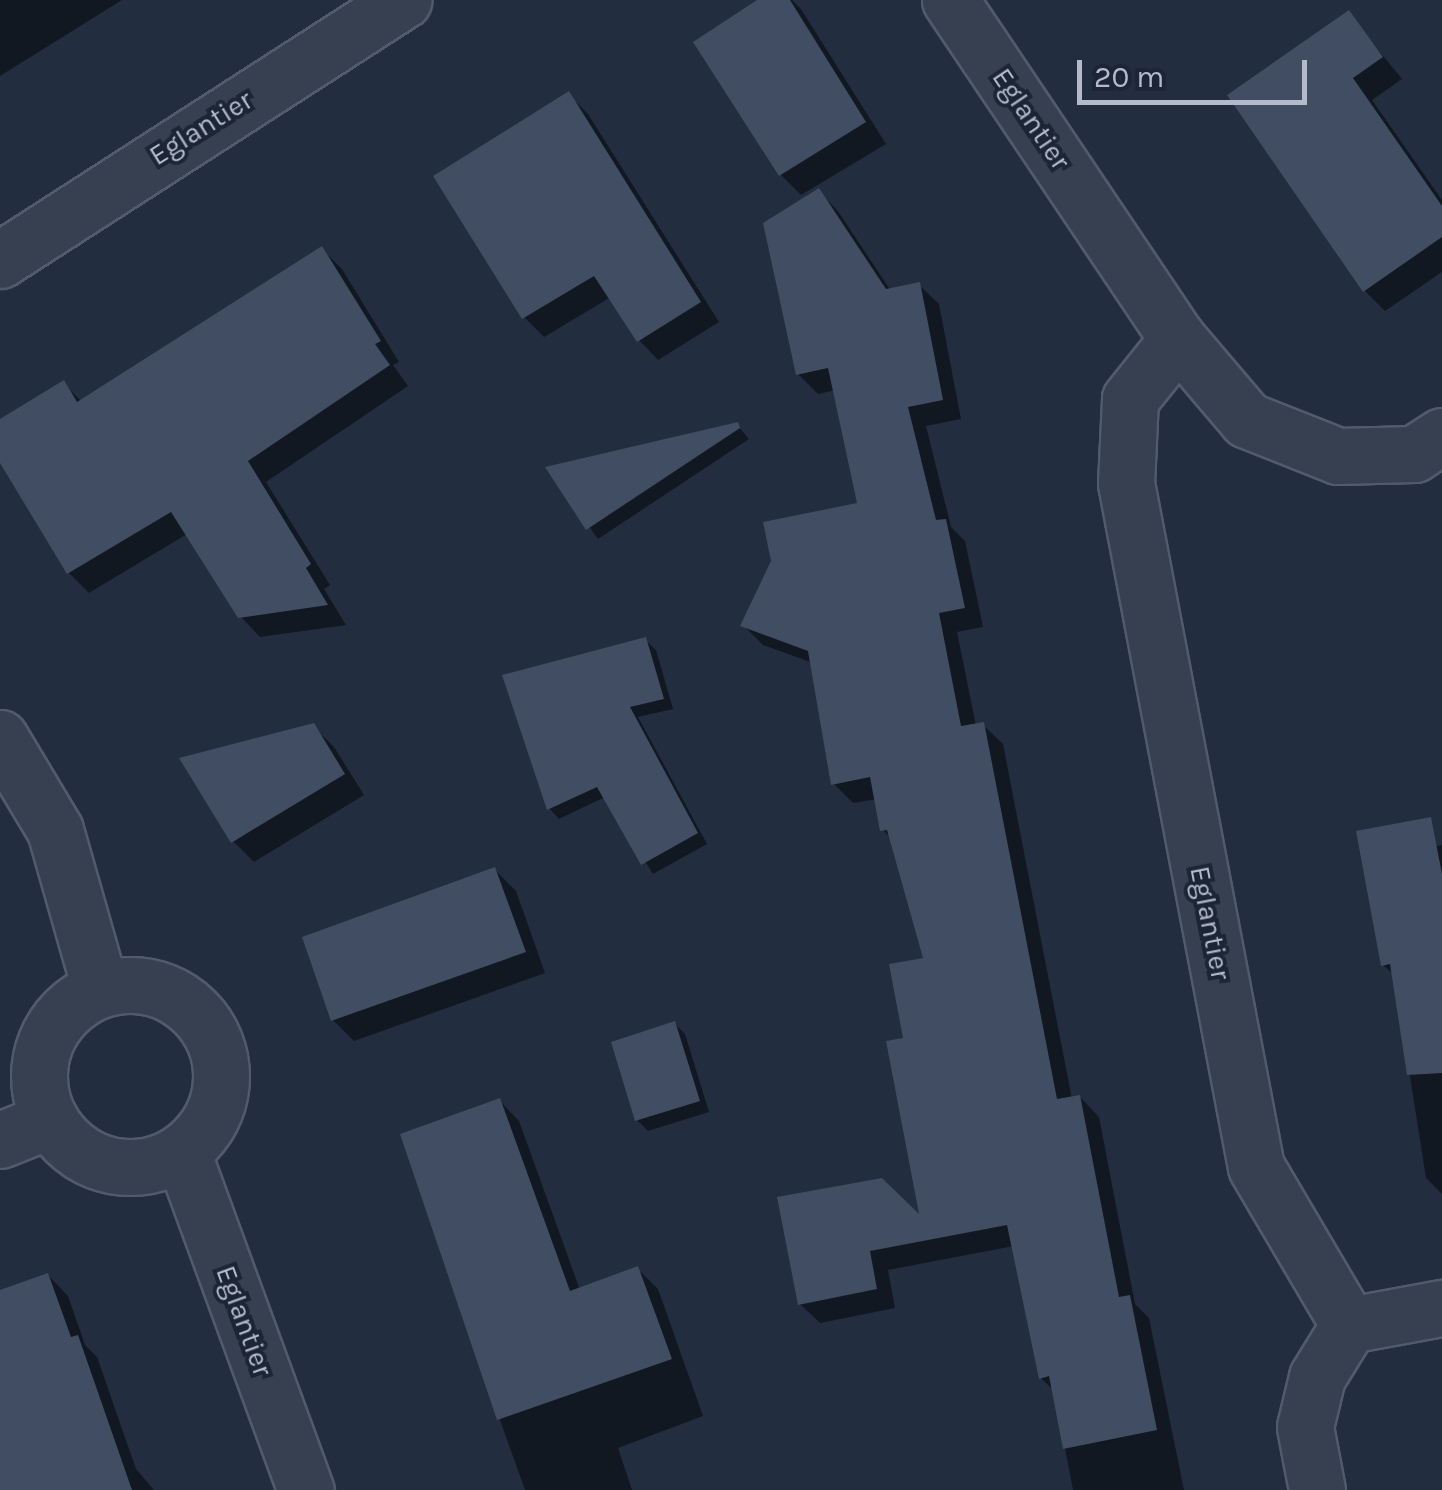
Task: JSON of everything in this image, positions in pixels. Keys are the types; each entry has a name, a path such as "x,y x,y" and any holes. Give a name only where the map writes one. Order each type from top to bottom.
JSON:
{"street":[{"name":"Eglantier","path":"0,260 404,0"},
{"name":"Eglantier","path":"950,0 1178,339 1247,420 1338,456 1428,445"},
{"name":"Eglantier","path":"1178,339 1130,398 1126,483 1256,1167 1349,1325"},
{"path":"0,738 55,830 100,988"},
{"path":"152,986 175,995 200,1016 218,1047 222,1079 212,1117 182,1152 149,1165 119,1167 94,1161 67,1144 50,1120 38,1078 43,1046 51,1027 73,1003 100,988 152,986"},
{"path":"0,1140 50,1120"},
{"name":"Eglantier","path":"182,1152 306,1490"},
{"path":"1317,1490 1306,1427 1318,1377 1349,1325 1442,1308"}],"building":[{"path":"757,0 790,0 866,122 779,176 693,42"},
{"path":"1349,10 1383,57 1353,78 1442,206 1442,237 1363,292 1227,95"},
{"path":"569,91 701,302 637,342 594,276 522,319 433,176"},
{"path":"819,188 886,289 920,282 943,400 908,407 936,520 946,519 965,608 939,613 961,726 984,722 1057,1099 1080,1095 1119,1297 1130,1295 1157,1430 1063,1449 1049,1376 1039,1379 1007,1225 870,1251 877,1289 798,1305 777,1197 882,1178 919,1214 886,1041 903,1038 889,964 923,958 887,830 880,831 870,777 831,785 808,651 740,626 771,561 763,522 857,503 828,368 796,375 763,223"},
{"path":"322,246 381,341 375,344 390,365 248,461 311,564 306,568 328,605 238,618 171,512 67,574 0,463 0,419 64,380 77,402"},
{"path":"738,422 740,428 586,530 545,467"},
{"path":"646,637 664,699 630,707 698,833 641,865 597,787 547,810 502,675"},
{"path":"314,723 345,774 231,843 179,758"},
{"path":"1431,817 1442,874 1442,1073 1407,1075 1390,964 1381,966 1356,831"},
{"path":"495,867 526,952 331,1021 302,937"},
{"path":"675,1021 700,1101 635,1121 611,1042"},
{"path":"500,1098 570,1291 638,1266 672,1359 497,1420 400,1134"},
{"path":"48,1273 71,1337 78,1335 132,1490 0,1490 0,1290"}]}
